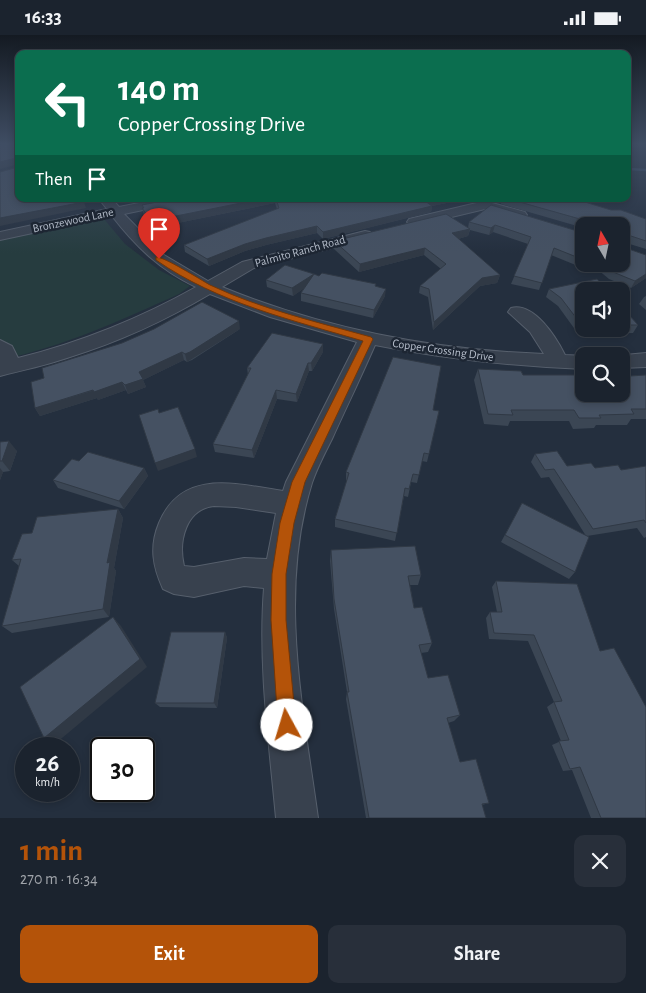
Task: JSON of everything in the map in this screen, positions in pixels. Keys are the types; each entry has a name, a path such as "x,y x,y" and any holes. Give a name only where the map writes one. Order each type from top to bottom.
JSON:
{"street":[{"name":"Bronzewood Lane","path":"0,236 110,205 143,202"},
{"name":"Copper Crossing Drive","path":"110,205 134,235 152,253 175,270 208,287 261,309 368,339 449,352 575,361"},
{"path":"398,227 485,205 539,221"},
{"name":"Palmito Ranch Road","path":"5,368 63,353 118,333 169,310 233,272 263,260 378,231"},
{"path":"517,312 534,323 545,334 558,361"},
{"path":"297,818 278,620 279,574 291,504 299,482 368,339"},
{"path":"0,346 5,351 5,368"},
{"path":"630,360 646,359"},
{"path":"279,574 244,572 194,583 174,579 168,560 169,532 175,518 187,504 201,496 222,494 291,504"}],"green space":[{"path":"104,219 125,244 159,270 190,286 179,294 91,332 46,348 0,360 0,240"}],"building":[{"path":"0,180 15,180 15,202 84,202 0,218"},
{"path":"157,202 246,202 151,221 142,205"},
{"path":"277,202 426,202 432,206 323,232 317,226 266,238 207,259 184,245 279,208"},
{"path":"520,202 585,202 611,210 621,210 646,219 646,241 630,236 630,217 575,218"},
{"path":"491,205 575,230 575,256 554,248 542,283 514,276 531,237 495,225 491,228 469,222"},
{"path":"446,214 470,229 452,233 500,275 482,278 434,322 429,289 420,286 446,264 425,248 360,264 334,241"},
{"path":"630,249 646,255 646,274 635,281 615,273 630,273"},
{"path":"285,265 314,274 292,288 266,280"},
{"path":"322,273 376,284 375,286 386,289 374,310 301,293 314,274 319,276"},
{"path":"597,279 600,282 583,282"},
{"path":"575,284 575,316 561,298 549,289"},
{"path":"202,302 239,321 190,352 185,354 182,352 139,372 143,379 125,385 122,382 94,392 93,390 35,408 31,382 44,378 42,368 122,343 154,329"},
{"path":"630,316 638,325 630,325"},
{"path":"272,333 323,344 311,363 308,363 296,394 276,390 252,450 213,444 251,368 247,368"},
{"path":"393,357 441,366 433,410 439,411 429,454 424,453 419,475 413,474 409,489 405,488 397,533 335,519 349,473 346,472"},
{"path":"478,369 521,371 523,375 575,375 575,402 630,402 630,376 646,375 646,409 631,409 634,414 599,415 601,418 579,418 574,410 511,410 513,415 488,414"},
{"path":"178,407 195,449 155,463 139,415 158,409 159,413"},
{"path":"9,441 2,461 0,461 0,442"},
{"path":"557,451 567,466 591,463 595,468 618,465 621,470 646,466 646,523 644,520 593,529 554,469 545,470 535,454"},
{"path":"88,452 144,468 119,501 53,480 72,459 79,461"},
{"path":"522,503 589,537 575,572 505,535"},
{"path":"118,509 107,563 110,562 103,609 2,626 21,559 12,560 22,534 32,533 37,517"},
{"path":"415,546 421,575 408,576 414,608 422,607 432,643 419,645 428,678 448,675 460,715 447,718 460,762 476,759 489,803 482,804 486,818 369,818 347,692 349,692 334,599 331,550"},
{"path":"496,581 577,584 600,651 614,648 646,707 646,818 601,818 580,767 570,769 559,741 569,740 554,702 562,701 534,635 494,633 490,612 502,612"},
{"path":"113,617 140,659 45,737 44,737 20,687"},
{"path":"171,632 225,632 214,703 155,703"}],"route":[{"path":"159,259 175,270 208,287 261,309 326,329 368,339 299,482 291,504 283,542 279,574 278,620 287,725"}]}
